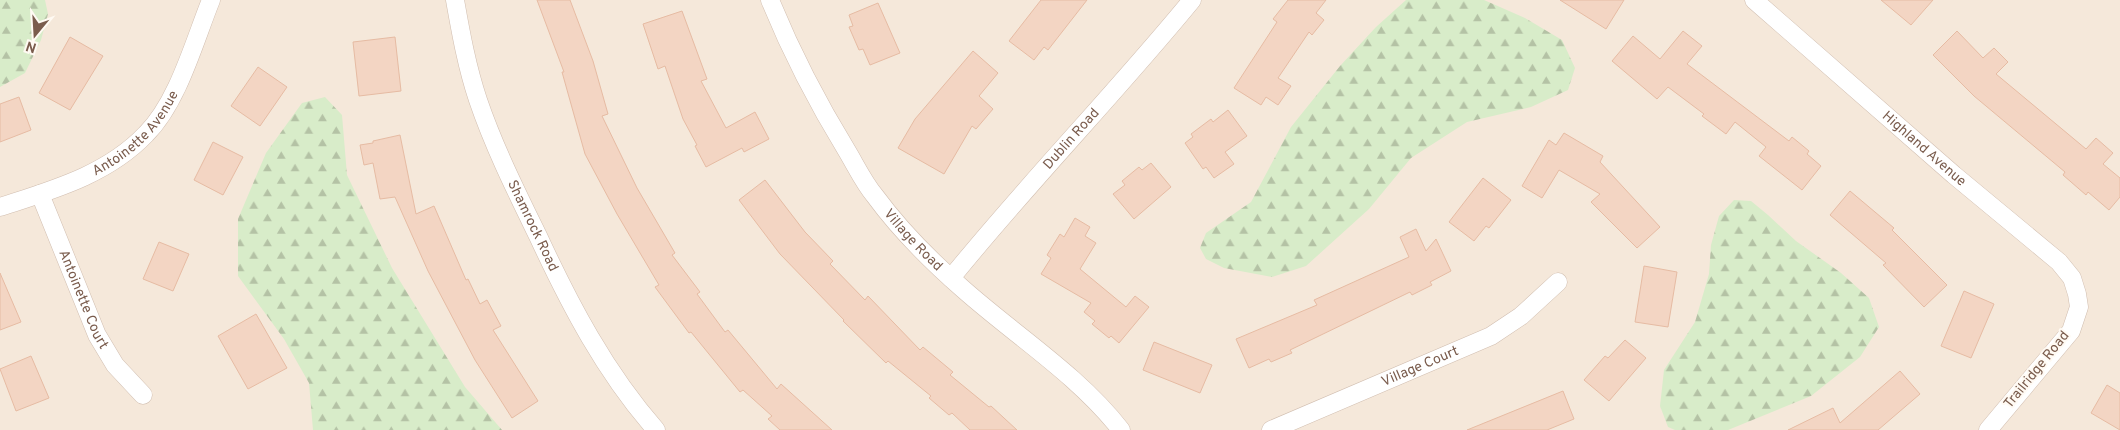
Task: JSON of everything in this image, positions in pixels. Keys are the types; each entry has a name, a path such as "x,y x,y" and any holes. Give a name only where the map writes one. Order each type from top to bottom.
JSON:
{"street":[{"name":"Antoinette Avenue","path":"0,207 40,194 93,173 122,156 147,134 161,116 176,87 211,0"},
{"name":"Shamrock Road","path":"455,0 468,66 478,100 500,156 569,302 606,365 640,412 656,430"},
{"name":"Village Road","path":"770,0 800,68 826,117 874,196 908,236 952,278 1046,357 1108,413 1121,430"},
{"name":"Dublin Road","path":"952,278 988,233 1149,52 1192,0"},
{"name":"Highland Avenue","path":"1754,0 1954,175 2059,262 2072,278 2079,307"},
{"name":"Antoinette Court","path":"40,194 97,335 115,365 143,395"},
{"name":"Village Court","path":"1271,430 1491,336 1521,316 1558,282"},
{"name":"Trailridge Road","path":"1988,430 2070,331 2079,307"}],"shaded area":[{"path":"0,0 2120,0 2120,430 0,430"}],"green space":[{"path":"0,0 45,0 48,14 41,40 25,73 0,87"},
{"path":"1406,0 1484,0 1525,18 1562,40 1575,68 1568,90 1531,107 1467,122 1411,158 1369,209 1306,266 1272,277 1224,268 1206,259 1200,248 1206,233 1251,202 1291,127 1340,66 1376,27"},
{"path":"325,97 342,115 347,175 392,268 465,387 502,430 313,430 309,383 284,339 238,276 238,219 266,153 302,103"},
{"path":"1734,200 1751,201 1796,241 1841,273 1869,298 1879,327 1860,357 1811,396 1728,430 1675,430 1668,427 1660,406 1664,370 1695,322 1709,274 1711,245 1719,216"}],"building":[{"path":"537,0 570,0 593,61 608,114 602,116 637,188 675,253 672,255 700,292 697,294 725,332 728,330 777,389 781,384 832,430 780,430 768,419 772,416 743,390 740,392 691,332 689,333 655,287 659,285 617,214 585,154 562,72 564,72"},
{"path":"1041,0 1087,0 1048,50 1044,47 1034,60 1009,41"},
{"path":"1288,0 1326,0 1316,13 1324,20 1312,35 1309,32 1278,78 1291,86 1278,105 1266,97 1261,105 1234,88 1277,22 1273,19"},
{"path":"1560,0 1624,0 1606,29"},
{"path":"1881,0 1933,0 1911,25"},
{"path":"878,3 900,53 870,65 863,49 859,50 849,27 853,26 849,15"},
{"path":"682,11 707,79 701,81 726,128 755,112 769,139 744,152 742,148 706,167 683,119 665,66 658,69 643,24"},
{"path":"1683,31 1702,46 1687,64 1789,141 1792,137 1809,151 1807,154 1821,166 1802,190 1759,156 1766,147 1735,122 1726,134 1702,116 1704,114 1668,87 1657,99 1612,61 1633,36 1660,59"},
{"path":"1957,31 1983,58 1994,48 2008,62 1996,74 2086,149 2096,138 2113,153 2103,164 2120,178 2120,197 2109,210 2088,192 2086,195 2063,175 2065,172 1974,96 1933,55"},
{"path":"70,37 103,56 70,110 39,93"},
{"path":"395,37 401,91 359,96 353,42"},
{"path":"973,51 998,73 979,96 993,109 976,129 972,126 944,174 898,148 915,119"},
{"path":"258,67 287,87 260,126 231,106"},
{"path":"19,97 31,130 0,142 0,104"},
{"path":"1228,110 1247,136 1225,152 1234,164 1214,178 1206,167 1203,169 1185,143 1193,137 1191,134 1211,119 1213,122"},
{"path":"1564,133 1603,156 1600,162 1660,227 1637,248 1591,202 1600,194 1559,170 1542,198 1522,186 1549,140 1556,145"},
{"path":"400,135 416,214 434,206 466,280 468,279 480,304 487,300 501,326 493,330 538,401 512,418 475,360 428,271 395,197 380,199 373,163 364,165 360,145"},
{"path":"213,142 243,157 223,195 194,180"},
{"path":"1151,163 1171,187 1134,219 1113,194 1125,185 1122,181 1139,167 1142,170"},
{"path":"1483,178 1511,200 1489,228 1486,226 1474,241 1449,222"},
{"path":"765,180 805,232 833,261 830,264 865,300 868,296 920,350 923,347 953,372 950,375 989,407 991,406 1017,430 970,430 952,413 949,415 929,398 931,396 888,361 886,363 843,321 780,254 739,200"},
{"path":"1850,191 1894,228 1892,230 1947,285 1924,307 1883,265 1886,263 1830,215"},
{"path":"1075,218 1090,227 1085,236 1096,243 1080,269 1126,307 1135,296 1149,307 1119,343 1111,336 1109,338 1092,324 1095,321 1084,312 1091,303 1041,274 1051,258 1047,255 1060,234 1064,237"},
{"path":"1416,229 1426,251 1436,239 1451,271 1430,282 1432,285 1412,295 1410,292 1290,350 1292,353 1271,362 1269,359 1249,368 1236,339 1317,305 1314,300 1409,257 1400,237"},
{"path":"159,242 189,254 173,291 143,279"},
{"path":"1644,266 1677,272 1668,327 1635,322"},
{"path":"0,273 21,322 0,330"},
{"path":"1964,291 1994,304 1971,358 1941,346"},
{"path":"256,314 287,368 248,389 218,336"},
{"path":"1625,340 1646,358 1609,401 1584,380 1605,356 1608,358"},
{"path":"1154,342 1212,365 1200,393 1143,370"},
{"path":"31,356 49,398 16,411 0,369"},
{"path":"1900,371 1920,394 1878,430 1788,430 1833,408 1840,423"},
{"path":"2107,385 2120,393 2120,430 2091,413"},
{"path":"1563,391 1574,419 1547,430 1467,430"}]}
